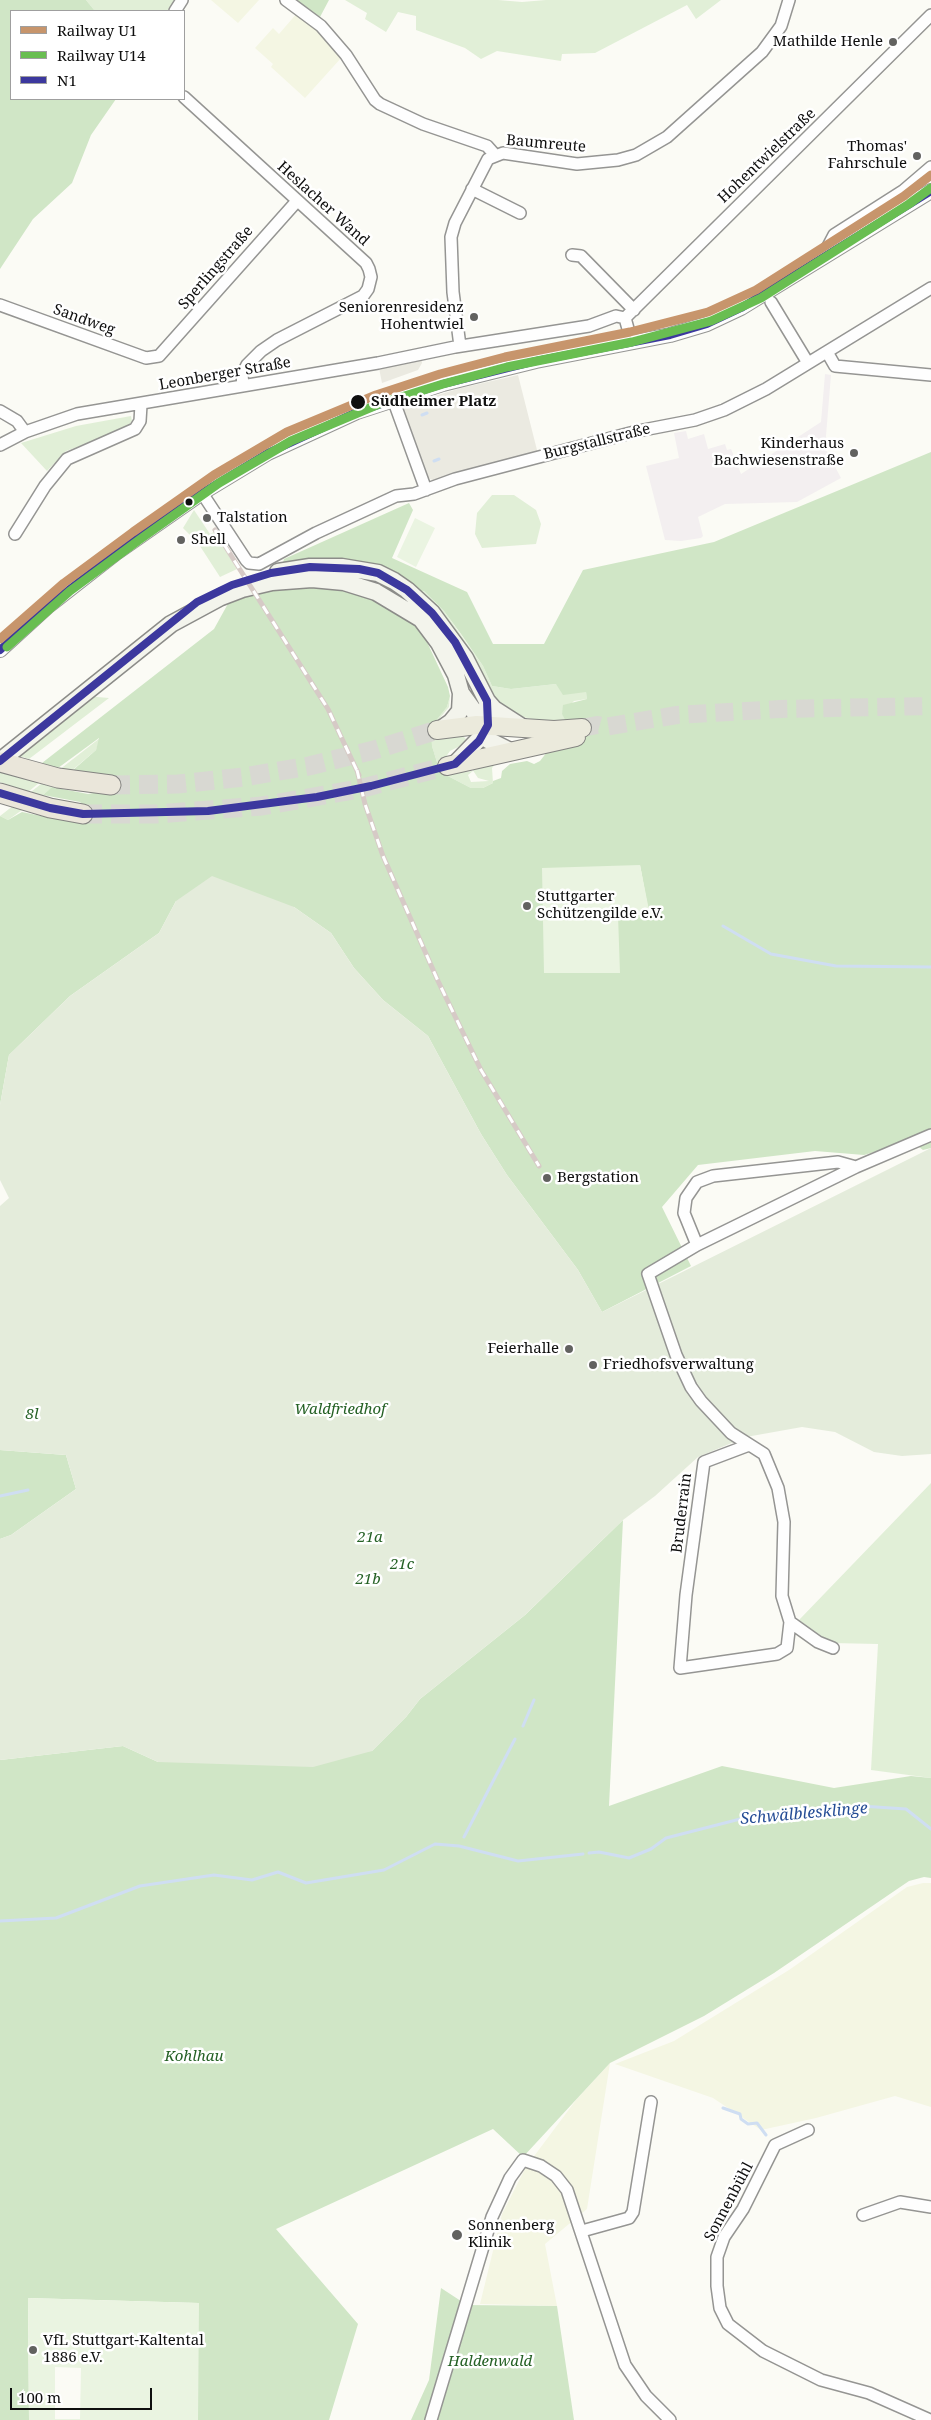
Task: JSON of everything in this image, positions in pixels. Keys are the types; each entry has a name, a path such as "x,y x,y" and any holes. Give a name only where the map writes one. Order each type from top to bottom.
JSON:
{"highway":[{"path":"0,761 72,781 111,785"},
{"path":"0,792 50,808 82,814"}],"main road":[{"path":"171,624 182,612 218,590 271,573 326,567 360,569 378,573 394,580 432,613 465,658 487,700 494,709 522,727"},
{"path":"0,761 136,650 171,624 221,597 260,585 312,580 349,584 385,596 421,619 439,643 456,675 461,693 460,711 451,722 439,729"},
{"path":"461,693 495,744 510,751"},
{"path":"451,765 483,728 487,700"},
{"path":"439,729 522,727 582,732 451,765"}],"street":[{"path":"286,0 321,26 346,55 375,100 380,104 423,124 487,146 495,155"},
{"name":"Baumreute","path":"460,346 453,292 451,237 472,189 488,159 503,153 577,164 618,160 636,154 667,137 762,52 781,26 789,0"},
{"name":"Hohentwielstraße","path":"630,314 931,15"},
{"name":"Heslacher Wand","path":"185,98 366,264 371,277 368,289 363,296 308,323 261,351 247,365 242,375 243,385"},
{"path":"822,258 834,235 902,191 931,167"},
{"path":"472,189 520,213"},
{"path":"0,650 74,586 202,493 276,449 357,412 392,399 514,366 632,343 690,330 707,324 741,308 931,191"},
{"name":"Sperlingstraße","path":"158,356 297,201"},
{"path":"572,255 580,256 630,314 632,343"},
{"name":"Burgstallstraße","path":"202,493 249,563 259,564 316,533 396,496 414,494 455,479 638,431 695,420 724,410 759,393 931,288"},
{"path":"771,302 808,363"},
{"name":"Sandweg","path":"0,305 146,358 158,356"},
{"name":"Leonberger Straße","path":"0,445 24,432 77,414 378,363 460,346 589,326 616,316 630,314"},
{"path":"827,352 835,366 931,375"},
{"path":"392,399 426,490"},
{"path":"15,534 46,486 67,459 135,429 140,421 141,404"},
{"path":"0,411 17,421 24,432"},
{"path":"749,1445 731,1433 691,1388 676,1355 648,1274 696,1245 856,1167 931,1135"},
{"path":"696,1245 684,1213 686,1198 697,1182 713,1176 838,1162 856,1167"},
{"name":"Bruderrain","path":"749,1445 764,1454 780,1500 784,1522 782,1596 790,1622 787,1648 778,1654 680,1668 686,1595 704,1462 749,1445"},
{"path":"790,1622 818,1642 833,1648"},
{"path":"582,2231 629,2218 633,2212 651,2102"},
{"name":"Sonnenbühl","path":"808,2130 775,2146 743,2209 724,2237 718,2257 720,2308 728,2324 746,2340 785,2363 821,2380 870,2393 930,2420"},
{"path":"431,2420 492,2216 510,2178 523,2160 541,2166 556,2176 566,2190 582,2231 625,2365 634,2382 670,2420"},
{"path":"863,2215 900,2202 931,2207"}],"shaded area":[{"path":"422,355 422,363 418,370 382,383 378,363"},
{"path":"825,374 831,375 825,448 841,478 797,502 725,504 698,517 703,536 701,538 681,541 665,540 646,466 679,458 674,433 686,431 688,439 704,434 708,449 725,444 727,450 731,449 741,474 821,422"},
{"name":"Südheimer Platz","path":"518,375 538,454 437,482 426,477 401,406 461,388"}],"green space":[{"path":"0,0 86,0 94,10 10,10 10,100 115,100 91,135 72,183 33,219 0,269"},
{"path":"86,0 175,0 168,10 94,10"},
{"path":"211,0 259,0 238,23"},
{"path":"294,0 329,0 320,17"},
{"path":"345,0 498,0 522,2 546,0 721,0 696,19 687,5 595,53 562,54 561,61 497,51 481,59 465,48 416,30 416,16 398,12 386,32 365,19 367,13"},
{"path":"298,12 313,22 342,57 305,98 271,67 273,64 255,48 273,28 279,34"},
{"path":"131,416 132,421 126,429 66,451 47,471 21,443 76,426"},
{"path":"931,452 931,1148 923,1150 911,1141 864,1155 815,1151 698,1165 662,1207 691,1266 602,1312 578,1270 507,1175 481,1134 428,1036 383,1000 354,968 331,933 294,907 176,901 159,933 70,996 9,1055 0,1105 0,816 8,820 22,812 66,821 81,816 85,807 80,802 43,795 52,787 88,794 105,791 115,780 114,776 72,771 96,750 99,738 58,768 42,763 214,629 230,600 266,587 341,586 395,608 415,625 427,642 448,687 450,696 447,707 431,727 432,746 440,772 471,788 483,788 501,778 502,771 510,764 527,761 534,764 540,761 547,752 573,746 585,738 585,729 573,720 565,720 562,714 563,705 587,699 586,692 563,695 556,684 511,689 492,686 483,666 444,611 424,591 417,591 383,567 344,560 282,566 284,559 409,503 413,510 392,558 467,592 493,644 544,644 583,570 714,542","holes":["640,865 649,914 618,915"]},
{"path":"492,495 514,495 536,510 541,524 536,544 482,548 475,534 477,513"},
{"path":"194,510 210,534 214,532 237,569 220,577 198,543 183,528"},
{"path":"415,518 435,528 416,567 397,557"},
{"path":"417,591 424,591 444,611 483,666 492,686 511,689 556,684 586,691 587,699 574,701 562,713 565,720 549,723 510,714 499,707"},
{"path":"86,696 109,698 29,759 16,755"},
{"path":"450,696 449,707 435,724 450,737 463,736 466,739 462,745 450,751 445,758 454,773 473,771 468,775 471,782 489,781 478,778 472,769 497,762 492,768 493,783 483,788 471,788 440,772 432,746 431,727 447,707"},
{"path":"100,738 96,750 43,795 8,820 0,816"},
{"path":"0,771 39,783 28,792 0,782"},
{"path":"640,865 650,915 618,915 620,973 544,973 542,868"},
{"name":"Waldfriedhof","path":"212,876 294,907 331,933 354,968 383,1000 428,1036 481,1134 507,1175 578,1270 602,1312 931,1148 931,1454 902,1456 874,1452 835,1432 802,1427 746,1437 698,1457 655,1496 623,1520 525,1615 420,1699 406,1717 372,1751 313,1767 158,1762 123,1746 0,1760 0,1539 11,1535 76,1489 66,1455 0,1450 0,1206 9,1198 0,1180 0,1105 9,1055 70,996 159,933 176,901"},
{"path":"0,1450 66,1455 76,1489 11,1535 0,1539"},
{"path":"931,1483 931,1778 871,1770 878,1644 831,1643 799,1620"},
{"name":"Kohlhau","path":"623,1520 609,1806 722,1766 834,1788 911,1776 931,1778 931,1878 924,1877 909,1881 774,1973 704,2016 610,2063 523,2157 493,2129 276,2229 358,2324 329,2420 198,2420 198,2303 28,2298 29,2420 0,2420 0,1760 123,1746 158,1762 372,1751 406,1717 420,1699 525,1615"},
{"path":"931,1883 931,2107 895,2096 816,2118 761,2130 713,2098 615,2064 674,2041 789,1970 907,1887"},
{"path":"610,2063 587,2209 545,2244 557,2306 480,2304 502,2214 526,2167 576,2100"},
{"name":"Haldenwald","path":"441,2288 467,2305 557,2306 574,2420 411,2420 429,2380"},
{"path":"28,2298 199,2303 198,2420 29,2420","holes":["55,2367 81,2368 80,2419 55,2419"]}],"waterway":[{"path":"422,415 427,413"},
{"path":"434,461 439,459"},
{"path":"723,926 771,954 836,966 931,967"},
{"path":"0,1496 28,1490"},
{"path":"523,1726 534,1700"},
{"path":"464,1837 515,1739"},
{"name":"Schwälblesklinge","path":"589,1853 599,1852 629,1858 651,1849 666,1838 748,1817 785,1813 804,1816 839,1813 861,1806 906,1809 931,1829"},
{"name":"Schwälblesklinge","path":"0,1921 56,1918 140,1886 214,1875 252,1880 278,1872 306,1883 384,1870 435,1844 459,1846 518,1861 583,1854"},
{"path":"723,2108 740,2114 741,2119 748,2124 757,2123 766,2135"}],"tunnel":[{"path":"582,728 597,725 604,727 677,715 780,709 931,706"},
{"path":"111,785 178,784 244,777 309,766 374,750 437,730"},
{"path":"83,814 156,814 262,806 359,789 447,766"}],"railway":[{"path":"215,530 328,709 359,775"},
{"path":"357,770 365,804 383,856 438,981 481,1070 539,1166"}],"rail line":[{"name":"U1","path":"0,639 64,583 133,532 214,475 287,432 376,395 440,374 505,357 630,332 708,312 756,290 904,196 931,175"},
{"name":"U14","path":"7,647 70,591 139,540 219,483 291,441 379,404 443,384 507,367 632,342 711,321 761,298 931,188"}],"transit line":[{"name":"N1","path":"0,650 47,607 116,553 202,493 268,453 357,412 443,384 536,361 670,335 707,324 741,308 931,191"},
{"name":"N1","path":"0,761 197,602 232,585 271,573 310,567 359,569 378,573 407,590 432,613 455,642 487,701 488,725 479,741 455,764 371,786 317,797 208,811 83,814 50,808 0,793"}],"place":[{"name":"Mathilde Henle","path":"893,42"},
{"name":"Thomas' Fahrschule","path":"917,156"},
{"name":"Seniorenresidenz Hohentwiel","path":"474,317"},
{"name":"Südheimer Platz","path":"358,402"},
{"name":"Kinderhaus Bachwiesenstraße","path":"854,453"},
{"name":"Talstation","path":"207,518"},
{"name":"Shell","path":"181,540"},
{"name":"Stuttgarter Schützengilde e.V.","path":"527,906"},
{"name":"Bergstation","path":"547,1178"},
{"name":"Feierhalle","path":"569,1349"},
{"name":"Friedhofsverwaltung","path":"593,1365"},
{"name":"Sonnenberg Klinik","path":"457,2235"},
{"name":"VfL Stuttgart-Kaltental 1886 e.V.","path":"33,2350"}],"park label":[{"name":"8l","path":"32,1415"},
{"name":"21a","path":"370,1538"},
{"name":"21c","path":"402,1565"},
{"name":"21b","path":"368,1580"}]}
